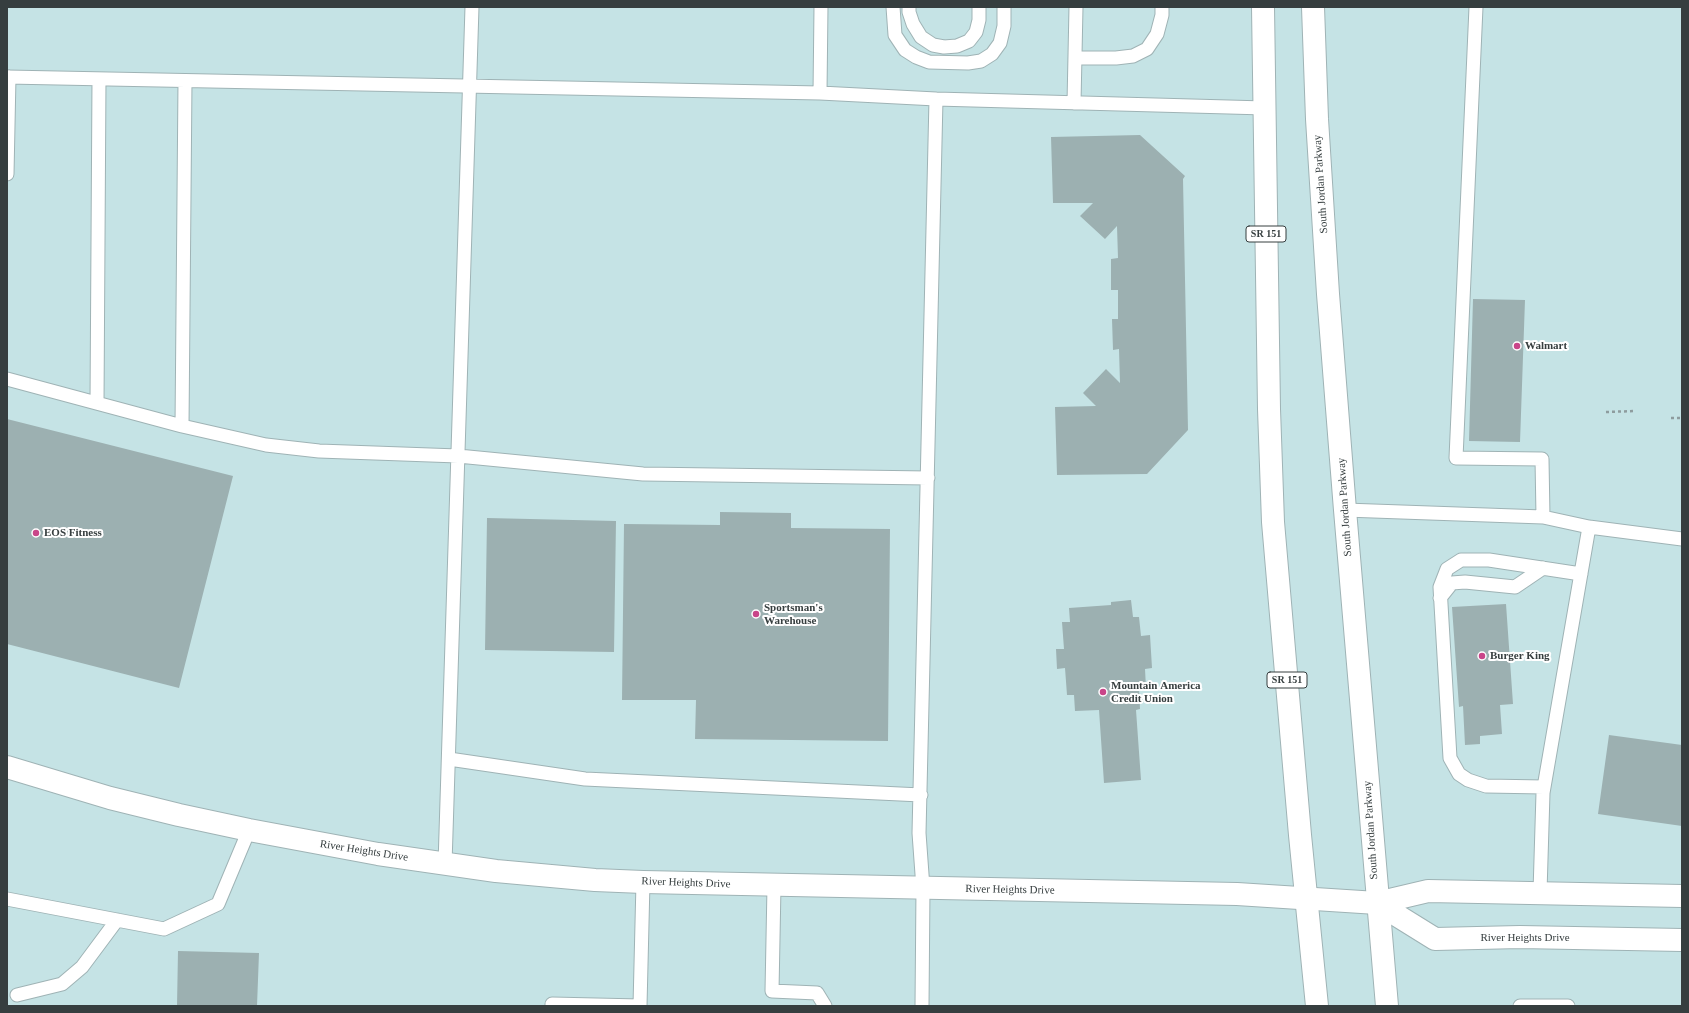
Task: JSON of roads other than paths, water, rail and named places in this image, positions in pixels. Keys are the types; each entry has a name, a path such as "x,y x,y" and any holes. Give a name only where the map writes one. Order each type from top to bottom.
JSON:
{"street":[{"name":"SR 151","path":"1263,7 1270,461 1274,530 1306,898 1317,1006"},
{"name":"South Jordan Parkway","path":"1313,7 1320,173 1345,510 1377,903 1387,1006"},
{"name":"River Heights Drive","path":"7,767 110,798 249,830 371,853 546,876 643,882 774,886 1237,894 1377,903 1428,891 1540,892 1682,896"},
{"name":"River Heights Drive","path":"1377,903 1435,938 1520,937 1682,940"}],"lane":[{"path":"446,864 472,7"},
{"path":"820,93 821,7"},
{"path":"910,9 921,37 933,46 957,46 969,41 976,32 979,20 979,7"},
{"path":"891,9 895,36 905,50 929,62 968,63 981,61 992,54 1000,43 1004,26 1004,7"},
{"path":"1074,103 1076,7"},
{"path":"1075,58 1116,58 1133,56 1147,49 1157,34 1162,7"},
{"path":"1476,7 1456,458 1542,459 1543,518"},
{"path":"7,174 8,77 820,93 936,99 1265,108"},
{"path":"97,403 99,79"},
{"path":"182,426 185,81"},
{"path":"922,1006 923,888 919,833 936,99"},
{"path":"7,379 182,426 266,445 319,451 458,456 642,474 928,478"},
{"path":"1345,510 1543,518 1589,527 1682,540"},
{"path":"1540,892 1544,787 1589,527"},
{"path":"1544,787 1486,786 1468,780 1459,774 1450,758 1440,587 1447,569 1461,560 1489,560 1581,574"},
{"path":"1440,598 1452,583 1465,582 1515,588 1543,568"},
{"path":"449,759 585,779 920,795"},
{"path":"7,899 164,929 218,904 249,830"},
{"path":"552,1006 552,1004 640,1006 643,882"},
{"path":"774,886 772,991 817,993 825,1006"},
{"path":"17,995 62,984 82,968 117,920"},
{"path":"1520,1006 1568,1006"}],"place":[{"name":"Walmart","path":"1517,346"},
{"name":"EOS Fitness","path":"36,533"},
{"name":"Sportsman's Warehouse","path":"756,614"},
{"name":"Burger King","path":"1482,656"},
{"name":"Mountain America Credit Union","path":"1103,692"}]}
